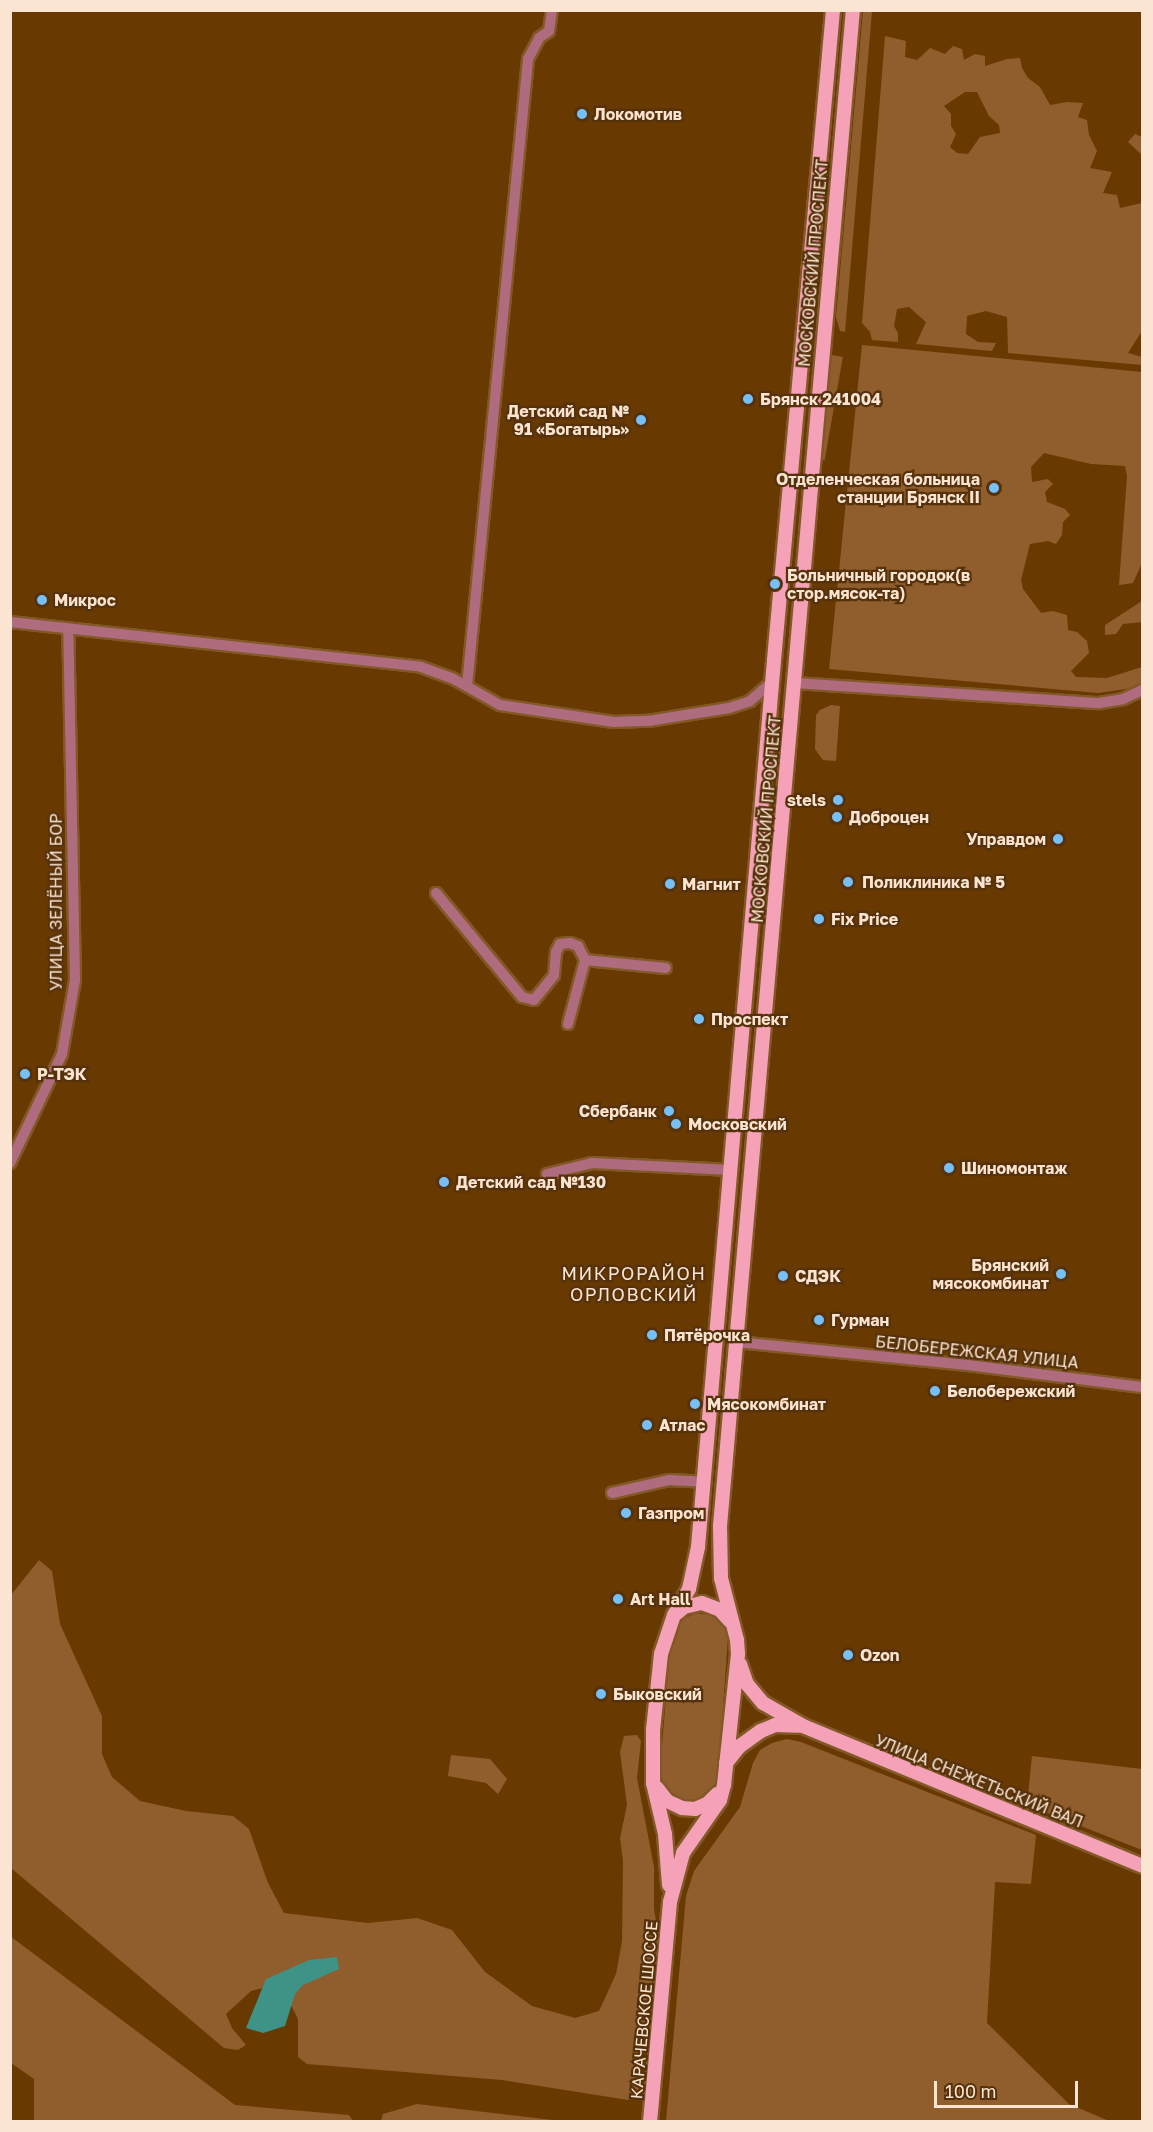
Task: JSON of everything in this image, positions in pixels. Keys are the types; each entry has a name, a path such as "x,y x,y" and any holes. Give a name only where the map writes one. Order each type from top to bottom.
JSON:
{"main road":[{"name":"МОСКОВСКИЙ ПРОСПЕКТ","path":"670,1902 665,1834 653,1782 653,1730 661,1654 674,1615 689,1589 693,1573 704,1482 772,682 833,10"},
{"name":"МОСКОВСКИЙ ПРОСПЕКТ","path":"670,1902 682,1853 720,1800 724,1785 738,1654 721,1578 719,1552 853,10"},
{"path":"772,682 795,682"},
{"path":"674,1615 693,1605 711,1605 727,1616 734,1628"},
{"name":"УЛИЦА СНЕЖЕТЬСКИЙ ВАЛ","path":"738,1654 743,1676 755,1695 763,1703 803,1726 1143,1866"},
{"name":"УЛИЦА СНЕЖЕТЬСКИЙ ВАЛ","path":"726,1763 740,1746 761,1731 784,1724 803,1726"},
{"path":"653,1782 667,1801 682,1808 695,1809 707,1804 724,1785"},
{"name":"КАРАЧЕВСКОЕ ШОССЕ","path":"650,2121 670,1902"}],"street":[{"path":"467,687 528,59 539,38 549,31 552,10"},
{"path":"10,622 421,666 441,673 500,705 614,722 648,721 729,708 750,702 772,682"},
{"name":"УЛИЦА ЗЕЛЁНЫЙ БОР","path":"10,1163 62,1054 75,980 68,628"},
{"path":"795,682 1099,703 1123,699 1143,690"},
{"path":"436,893 522,997 534,1000 554,975 556,952 560,944 570,943 578,946 585,960 568,1024"},
{"path":"585,960 666,968"},
{"path":"547,1174 592,1163 731,1170"},
{"name":"БЕЛОБЕРЕЖСКАЯ УЛИЦА","path":"737,1342 968,1365 1143,1387"},
{"path":"612,1492 669,1480 704,1482"}],"shaded area":[{"path":"863,11 872,11 845,332 840,331 836,317"},
{"path":"885,36 906,41 905,57 917,60 930,48 945,54 953,46 962,49 964,60 975,54 985,56 985,66 1007,59 1020,58 1022,68 1028,78 1040,87 1050,105 1067,102 1083,103 1078,117 1087,120 1089,135 1097,151 1090,168 1112,172 1103,193 1117,195 1120,208 1142,203 1142,331 1128,353 1142,357 1142,365 1008,353 1007,317 986,311 967,316 966,334 978,342 996,343 992,351 916,344 926,322 909,307 897,309 894,326 898,333 898,342 872,340 870,332 862,323","holes":["965,92 977,92 989,116 999,125 1000,133 980,137 968,154 957,153 950,147 956,134 951,126 951,114 944,106"]},
{"path":"1135,134 1142,137 1142,155 1128,142"},
{"path":"862,345 1142,372 1142,563 1133,583 1119,585 1127,476 1125,466 1091,464 1044,453 1031,467 1032,482 1048,479 1053,484 1045,492 1047,502 1065,509 1070,515 1063,522 1062,535 1056,544 1048,541 1030,544 1021,580 1023,589 1041,613 1053,611 1067,615 1068,630 1077,632 1087,641 1089,653 1071,671 1076,677 1107,678 1142,667 1142,683 1126,689 1098,693 829,669"},
{"path":"832,355 843,357 825,460 814,458"},
{"path":"1142,601 1142,622 1123,624 1116,634 1105,635 1105,625"},
{"path":"831,705 840,706 836,761 823,760 815,749 816,715 820,710"},
{"path":"39,1560 52,1571 60,1624 102,1716 102,1754 112,1777 140,1801 186,1811 233,1816 249,1829 268,1883 284,1913 368,1923 417,1918 452,1930 485,1972 532,2006 575,2018 599,2011 616,1974 622,1941 623,1861 620,1838 627,1805 620,1752 624,1736 637,1735 641,1741 637,1778 654,1867 654,1909 658,1932 639,2089 635,2097 628,2100 502,2080 307,2064 298,2057 298,2019 289,2001 271,1986 251,1991 226,2014 232,2028 246,2045 238,2050 224,2048 11,1868 11,1595"},
{"path":"696,1613 715,1616 722,1622 728,1637 718,1779 707,1795 689,1801 671,1794 664,1787 660,1769 671,1638 679,1621"},
{"path":"787,1739 801,1742 1036,1835 1031,1884 995,1882 987,2023 1069,2104 1109,2121 666,2121 686,1896 694,1871 740,1807 753,1763 760,1750 772,1743"},
{"path":"451,1755 490,1759 507,1779 498,1794 486,1783 448,1776"},
{"path":"1032,1756 1142,1769 1142,1850 1027,1805"},
{"path":"10,1936 235,2105 349,2115 353,2121 34,2121 34,2079 11,2063"},
{"path":"417,2104 561,2121 381,2121 383,2114"}],"water":[{"path":"337,1957 339,1969 303,1985 295,1994 285,2026 263,2033 246,2028 266,1979 309,1960"}],"place":[{"name":"Локомотив","path":"582,114"},
{"name":"Брянск 241004","path":"748,399"},
{"name":"Детский сад № 91 «Богатырь»","path":"641,420"},
{"name":"Отделенческая больница станции Брянск II","path":"994,488"},
{"name":"Больничный городок(в стор.мясок-та)","path":"775,584"},
{"name":"Микрос","path":"42,600"},
{"name":"stels","path":"838,800"},
{"name":"Доброцен","path":"837,817"},
{"name":"Управдом","path":"1058,839"},
{"name":"Поликлиника № 5","path":"848,882"},
{"name":"Магнит","path":"670,884"},
{"name":"Fix Price","path":"819,919"},
{"name":"Проспект","path":"699,1019"},
{"name":"Р-ТЭК","path":"25,1074"},
{"name":"Сбербанк","path":"669,1111"},
{"name":"Московский","path":"676,1124"},
{"name":"Шиномонтаж","path":"949,1168"},
{"name":"Детский сад №130","path":"444,1182"},
{"name":"Брянский мясокомбинат","path":"1061,1274"},
{"name":"СДЭК","path":"783,1276"},
{"name":"Гурман","path":"819,1320"},
{"name":"Пятёрочка","path":"652,1335"},
{"name":"Белобережский","path":"935,1391"},
{"name":"Мясокомбинат","path":"695,1404"},
{"name":"Атлас","path":"647,1425"},
{"name":"Газпром","path":"626,1513"},
{"name":"Art Hall","path":"618,1599"},
{"name":"Ozon","path":"848,1655"},
{"name":"Быковский","path":"601,1694"}],"district":[{"name":"МИКРОРАЙОН ОРЛОВСКИЙ","path":"634,1284"}]}
